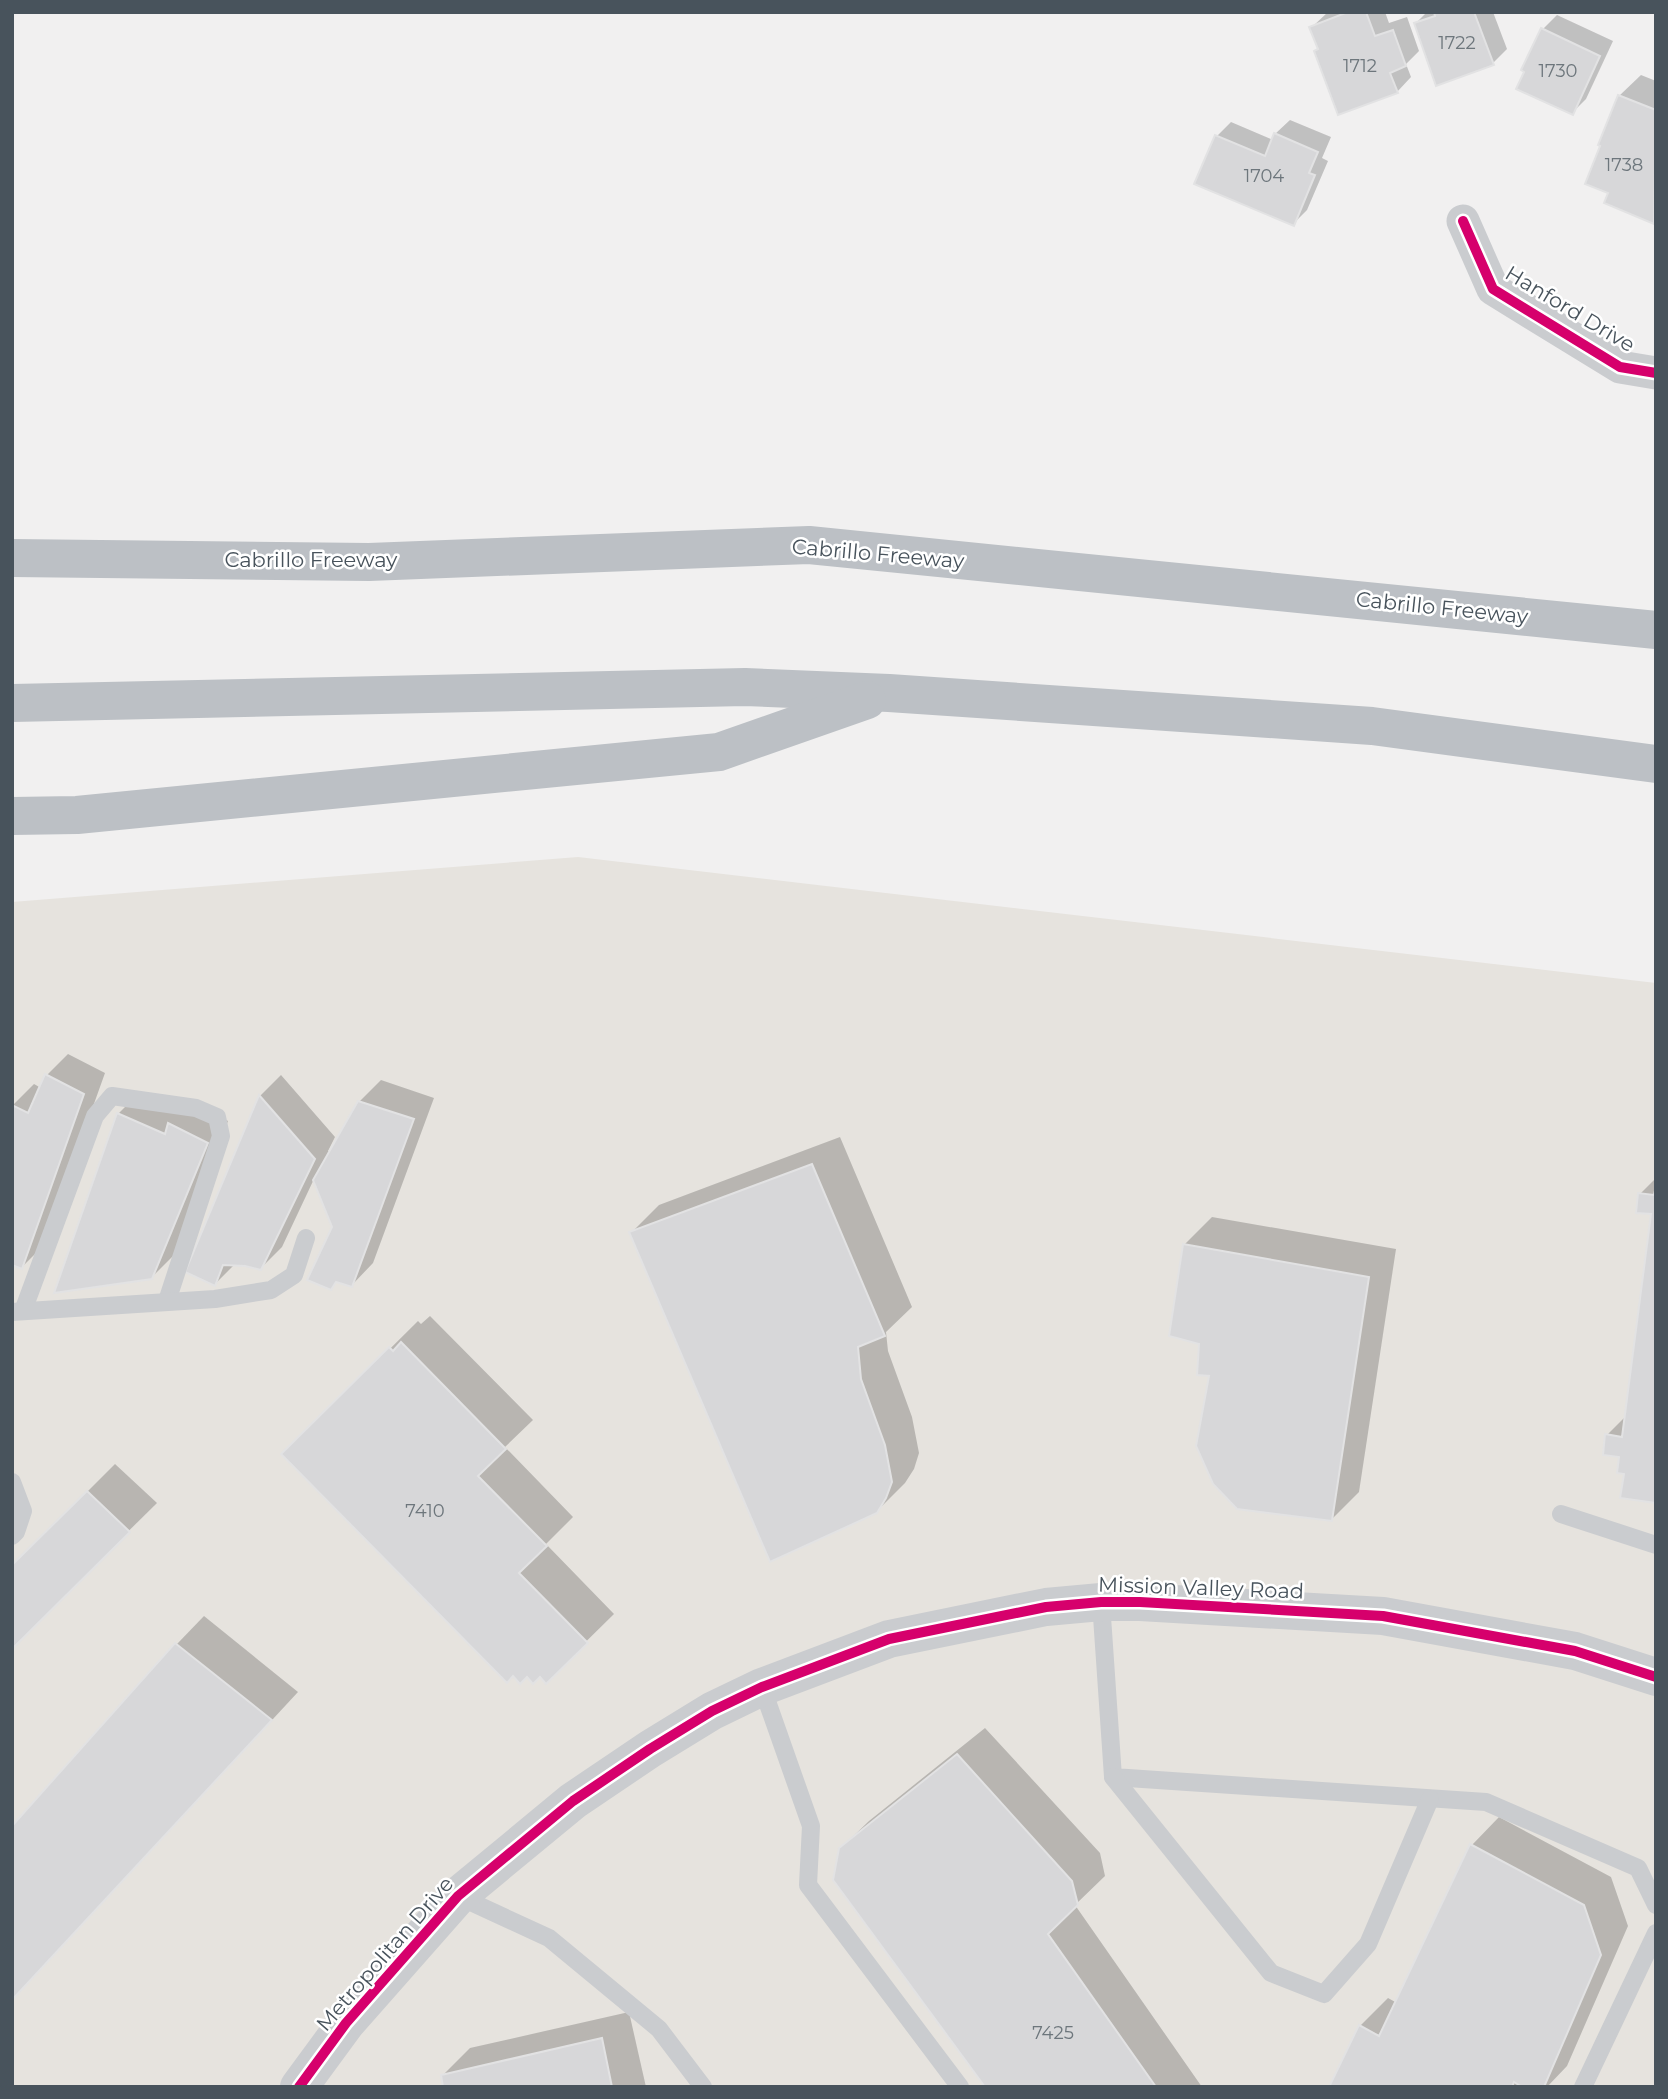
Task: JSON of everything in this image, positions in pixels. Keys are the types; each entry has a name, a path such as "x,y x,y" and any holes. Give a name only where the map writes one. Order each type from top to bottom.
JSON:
{"highway":[{"name":"Cabrillo Freeway","path":"12,558 369,562 809,545 1656,630"},
{"path":"12,703 745,687 889,693 1372,726 1656,764"},
{"path":"12,816 77,815 719,752 889,693"}],"street":[{"name":"Hanford Drive","path":"1463,220 1493,289 1620,367 1656,373"},
{"name":"Mission Valley Road","path":"573,1801 712,1711 762,1687 889,1639 1046,1607 1140,1601 1383,1616 1575,1651 1656,1677"},
{"name":"Metropolitan Drive","path":"299,2087 346,2023 458,1896 573,1801"}],"lane":[{"path":"167,1301 221,1136 217,1117 196,1108 112,1096 96,1116 18,1311 215,1299 271,1290 294,1275 306,1238"},
{"path":"12,1482 23,1511 16,1532 12,1535"},
{"path":"1561,1514 1656,1545"},
{"path":"1101,1602 1113,1777 1271,1973 1324,1994 1368,1944 1430,1799"},
{"path":"762,1687 811,1826 808,1885 960,2087"},
{"path":"1113,1777 1486,1802 1638,1868 1656,1905"},
{"path":"458,1896 549,1938 659,2029 704,2087"},
{"path":"1583,2087 1656,1933"}],"shaded area":[{"path":"578,857 1656,983 1656,2087 12,2087 12,902"}],"building":[{"path":"1348,12 1366,12 1375,36 1393,30 1406,66 1390,73 1398,93 1338,115 1314,51 1318,49 1309,27"},
{"path":"1434,12 1474,12 1494,65 1436,86 1414,23 1435,16"},
{"path":"1541,28 1600,56 1573,115 1516,89 1524,72 1521,70"},
{"path":"1618,95 1656,110 1654,224 1604,203 1608,193 1585,184"},
{"path":"1274,133 1318,152 1309,173 1315,175 1294,226 1194,184 1215,135 1265,156"},
{"path":"45,1074 84,1094 22,1269 12,1265 12,1105 28,1113"},
{"path":"259,1095 315,1159 261,1270 223,1265 215,1286 185,1272"},
{"path":"358,1101 414,1119 352,1287 336,1282 331,1290 307,1280 332,1227 313,1180"},
{"path":"117,1113 165,1134 168,1123 208,1143 152,1279 54,1293"},
{"path":"812,1164 885,1336 858,1347 861,1379 885,1445 892,1482 877,1513 770,1562 629,1232"},
{"path":"1656,1186 1656,1503 1620,1498 1624,1474 1617,1473 1619,1457 1603,1455 1605,1434 1622,1437 1651,1214 1636,1213 1638,1193 1654,1195"},
{"path":"1183,1244 1369,1277 1332,1521 1237,1509 1213,1484 1196,1446 1209,1376 1197,1375 1199,1344 1169,1336"},
{"path":"401,1342 506,1449 478,1476 547,1546 519,1573 588,1643 546,1684 540,1677 533,1684 527,1677 520,1684 513,1676 507,1683 281,1454 389,1347 393,1351"},
{"path":"87,1491 130,1532 12,1649 12,1565"},
{"path":"175,1643 272,1720 12,2000 12,1826"},
{"path":"957,1754 1072,1881 1078,1905 1048,1934 1156,2087 985,2087 833,1880 839,1848"},
{"path":"1470,1844 1584,1905 1601,1955 1544,2087 1522,2087 1514,2082 1512,2087 1329,2087 1359,2025 1379,2036"},
{"path":"602,2038 612,2087 443,2087 441,2075"}],"cycle path":[{"path":"1463,221 1493,289 1620,367 1656,373"},
{"path":"299,2087 346,2023 458,1896 573,1801 712,1711 762,1687 889,1639 1046,1607 1140,1602 1383,1616 1575,1651 1656,1677"}]}
